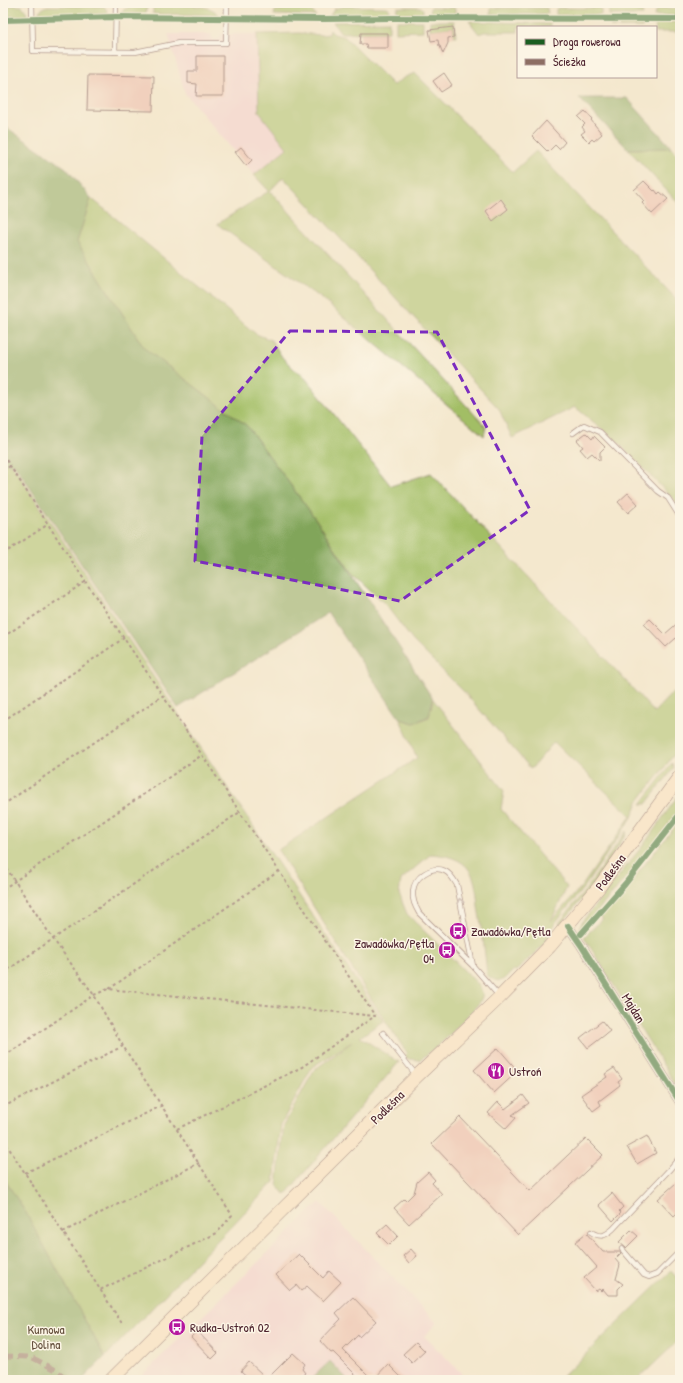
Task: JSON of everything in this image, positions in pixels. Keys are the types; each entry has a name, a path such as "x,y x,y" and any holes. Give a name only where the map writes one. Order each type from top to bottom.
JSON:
{"main road":[{"name":"Podleśna","path":"111,1380 418,1076 500,997 568,926 599,887 680,776"}],"street":[{"name":"Majdan","path":"568,926 680,1102"}],"lane":[{"path":"32,3 33,51 115,52 135,52 179,43 226,43 227,3"},
{"path":"115,52 116,3"},
{"path":"573,433 584,425 600,432 658,491 668,498 680,517"},
{"path":"473,966 457,885 453,877 445,871 437,869 429,871 420,877 414,884 414,903 419,913 473,966 500,997"},
{"path":"383,1033 418,1076"},
{"path":"592,1232 598,1236 606,1235 680,1158"},
{"path":"622,1249 644,1275 649,1277 657,1274 680,1251"}],"path":[{"path":"3,455 47,524 375,1016"},
{"path":"3,471 10,466"},
{"path":"3,554 47,524"},
{"path":"3,637 85,581"},
{"path":"3,721 124,638"},
{"path":"3,805 163,696"},
{"path":"3,889 202,755"},
{"path":"3,973 240,812"},
{"path":"3,863 53,939 94,995 161,1106 232,1215 217,1233 100,1290"},
{"path":"3,1057 94,995 108,989 279,871"},
{"path":"108,989 375,1016"},
{"path":"177,1129 302,1067 375,1016"},
{"path":"3,1107 124,1046"},
{"path":"25,1173 161,1106"},
{"path":"3,1139 123,1325"},
{"path":"63,1232 199,1163"}],"highlighted area":[{"path":"290,331 437,332 530,510 400,601 195,561 202,436"}],"shaded area":[{"path":"168,34 211,34 213,39 217,40 221,34 257,34 259,112 287,148 254,175 185,93"},
{"path":"320,1202 437,1323 424,1336 468,1380 348,1380 330,1361 310,1380 137,1380"}],"green space":[{"path":"3,5 22,6 26,11 27,16 3,17"},
{"path":"47,6 104,6 109,14 38,16 40,10"},
{"path":"131,6 147,6 146,14 121,14 123,10"},
{"path":"153,6 198,6 214,11 219,15 153,14"},
{"path":"301,6 309,8 316,16 274,15 275,11"},
{"path":"344,6 389,8 388,14 330,16 334,9"},
{"path":"397,7 421,7 423,9 423,14 396,14"},
{"path":"431,7 455,8 455,14 430,14"},
{"path":"637,7 642,11 643,15 609,15 609,10 612,8"},
{"path":"491,8 547,8 548,14 491,15"},
{"path":"600,8 601,15 556,15 556,9"},
{"path":"661,8 680,8 680,15 654,16 655,12"},
{"path":"389,21 389,32 341,33 333,22"},
{"path":"396,21 423,21 423,31 396,32"},
{"path":"430,21 454,21 456,36 454,36 453,27 430,30"},
{"path":"469,21 550,24 551,26 517,26 517,32 484,32 479,34"},
{"path":"611,22 644,22 643,26 611,26"},
{"path":"655,22 680,22 680,32 657,32 657,26 655,26"},
{"path":"330,30 334,34 345,37 393,85 405,77 415,73 513,172 536,151 680,303 680,506 617,441 575,407 512,438 499,409 283,177 270,191 486,427 484,436 321,298 217,224 269,191 254,175 287,148 259,112 257,34 300,33 321,35 329,34"},
{"path":"579,98 627,98 672,148 628,149"},
{"path":"3,125 66,168 91,198 77,242 144,348 247,426 317,521 433,699 429,716 414,723 400,719 328,613 178,708 14,464 3,464"},
{"path":"672,148 680,157 680,205 628,149"},
{"path":"91,198 256,334 271,340 282,357 295,370 302,374 391,486 431,473 654,712 680,685 680,747 638,802 632,817 585,886 555,923 544,944 516,971 514,970 499,981 487,975 475,884 470,871 462,863 447,856 431,854 401,880 399,894 407,914 478,984 483,994 480,1002 451,1033 436,1048 419,1060 409,1059 404,1056 407,1053 380,1013 278,850 417,758 400,719 414,723 429,717 433,699 504,791 501,809 567,887 551,921 582,886 631,816 554,742 531,769 464,692 413,641 385,604 351,572 317,521 247,426 144,348 77,242"},
{"path":"3,451 383,1021 360,1037 399,1062 285,1195 277,1185 284,1125 314,1070 352,1042 312,1067 281,1124 274,1182 105,1357 26,1213 3,1177"},
{"path":"672,763 674,768 646,804 641,804"},
{"path":"680,793 680,809 648,852 583,928 579,929 582,922 644,844"},
{"path":"680,820 680,1092 584,937 603,919 600,917 626,888"},
{"path":"626,831 626,834 597,880 560,924 559,923 585,891"},
{"name":"Kumowa Dolina","path":"3,1177 26,1213 105,1357 82,1380 3,1380"},
{"path":"671,1271 680,1281 680,1339 637,1380 559,1380"},
{"path":"330,1361 348,1380 310,1380"}],"building":[{"path":"453,27 454,37 448,38 448,43 443,54 438,40 431,41 429,30"},
{"path":"361,33 388,33 388,48 367,48 366,44 360,44"},
{"path":"197,56 223,56 223,96 196,96 197,84 188,83 188,71 197,71"},
{"path":"444,73 452,85 441,92 433,81"},
{"path":"88,75 154,76 153,111 87,110"},
{"path":"585,111 602,134 594,141 592,139 589,142 581,134 585,131 582,127 585,124 578,117"},
{"path":"546,121 565,142 559,149 555,145 548,152 532,136"},
{"path":"241,147 252,160 246,166 235,152"},
{"path":"644,181 658,194 660,192 668,199 652,214 642,203 644,201 634,190"},
{"path":"501,199 508,209 493,221 486,211"},
{"path":"586,433 592,439 594,436 605,447 600,452 600,461 592,453 587,457 580,449 583,447 577,440"},
{"path":"628,493 638,504 628,513 618,502"},
{"path":"650,619 665,634 680,621 680,643 676,638 666,647 644,624"},
{"path":"602,1021 610,1031 588,1048 580,1038"},
{"name":"Ustroń","path":"498,1048 518,1071 494,1093 474,1070"},
{"path":"614,1068 622,1079 618,1082 620,1085 599,1101 601,1105 593,1111 581,1095 607,1077 605,1074"},
{"path":"523,1095 529,1103 512,1115 516,1118 506,1129 488,1113 498,1102 505,1109"},
{"path":"460,1117 530,1191 586,1138 603,1155 518,1235 432,1144"},
{"path":"647,1136 656,1153 637,1164 627,1147"},
{"path":"428,1172 435,1180 432,1183 442,1194 409,1224 394,1208 404,1199 406,1201 414,1193 417,1182"},
{"path":"676,1183 680,1187 680,1210 674,1216 658,1199"},
{"path":"612,1193 623,1207 619,1211 621,1213 613,1221 599,1205"},
{"path":"387,1224 398,1236 389,1245 377,1233"},
{"path":"631,1230 638,1236 626,1248 619,1242"},
{"path":"586,1233 603,1252 621,1253 615,1259 620,1265 616,1279 623,1284 618,1289 618,1295 608,1295 603,1289 601,1291 599,1289 596,1291 584,1278 597,1267 575,1242"},
{"path":"411,1249 417,1256 409,1263 403,1256"},
{"path":"299,1254 323,1278 329,1271 341,1282 323,1301 307,1286 301,1291 296,1285 290,1290 276,1275"},
{"path":"353,1297 376,1321 359,1337 358,1335 343,1350 373,1380 361,1380 320,1341 341,1319 336,1313"},
{"path":"197,1331 218,1353 212,1359 191,1337"},
{"path":"416,1342 425,1351 412,1363 403,1354"},
{"path":"293,1353 305,1364 302,1369 305,1373 297,1380 266,1380"},
{"path":"249,1362 262,1374 257,1380 251,1380 241,1371"},
{"path":"388,1364 404,1380 373,1380"}],"marked path":[{"path":"3,1356 31,1357 56,1370 68,1380"}],"cycle path":[{"path":"3,20 116,17 323,19 680,19"},
{"path":"581,934 625,884 680,814"},
{"path":"568,926 680,1102"}],"place":[{"name":"Zawadówka/Pętla","path":"458,931"},
{"name":"Zawadówka/Pętla 04","path":"447,950"},
{"name":"Ustroń","path":"496,1071"},
{"name":"Rudka-Ustroń 02","path":"177,1327"}]}
